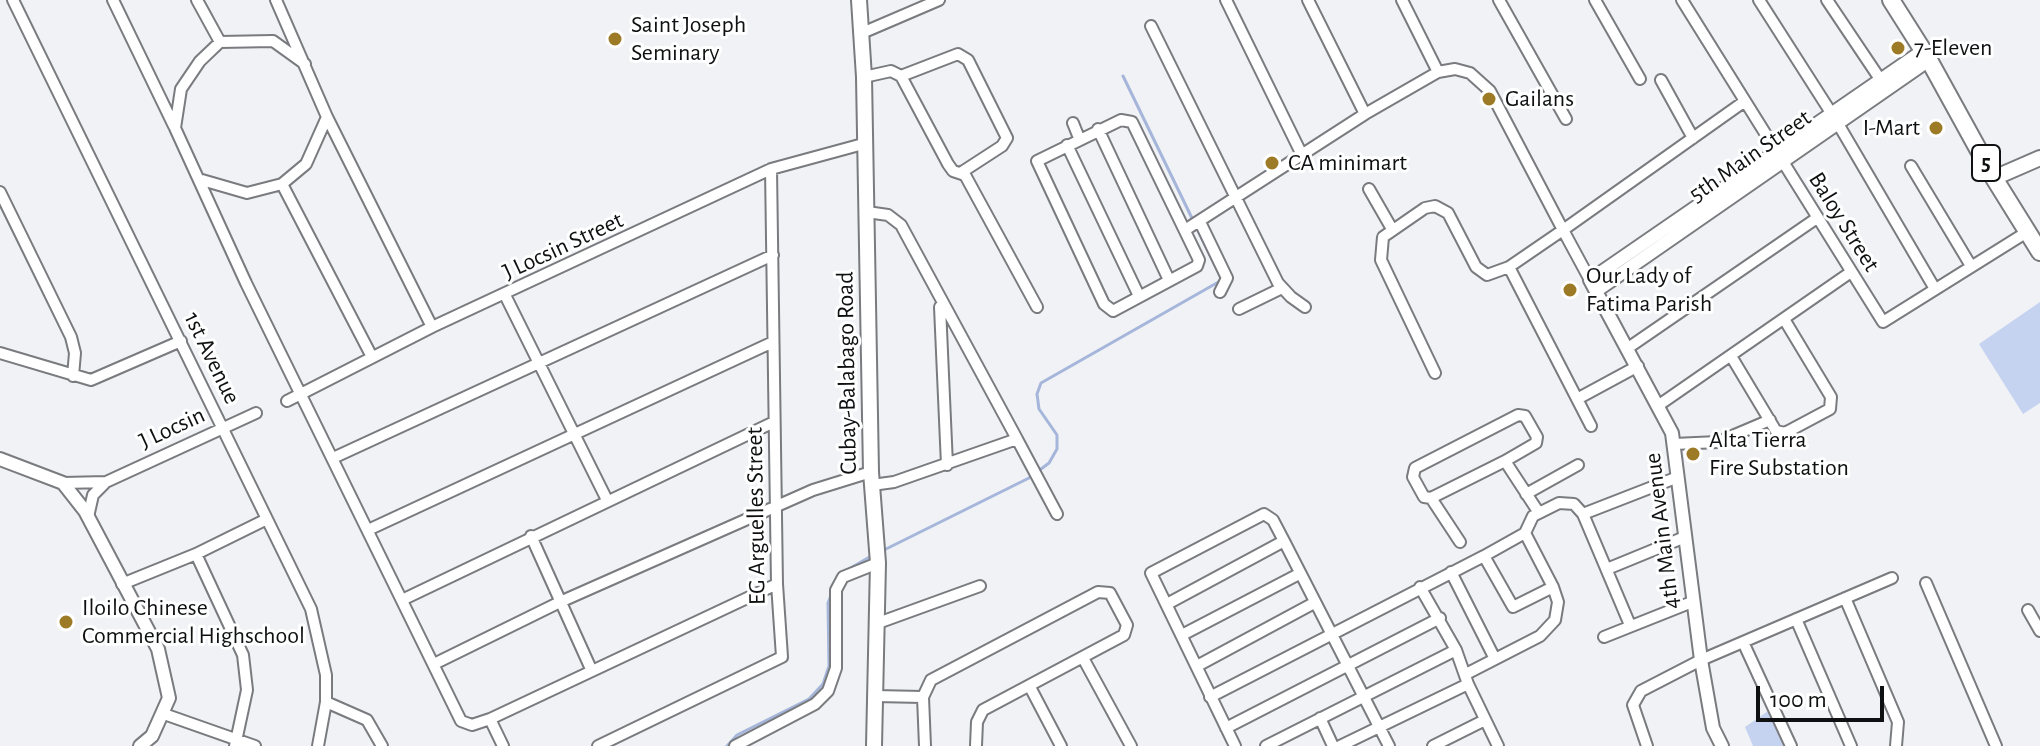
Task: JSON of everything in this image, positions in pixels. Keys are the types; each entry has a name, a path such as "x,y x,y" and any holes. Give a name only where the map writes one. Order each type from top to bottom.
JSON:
{"main road":[{"name":"Cubay-Balabago Road","path":"859,0 864,77 871,478 877,553 874,746"},
{"name":"5","path":"1891,0 1999,175 2034,235 2040,252"},
{"path":"1999,175 2013,161 2040,148"},
{"path":"1999,175 2040,158"}],"street":[{"name":"1st Avenue","path":"13,0 311,609 321,646 326,702 318,746"},
{"path":"113,0 202,180 300,393 404,599 461,721 472,725 490,719 777,584"},
{"path":"197,0 220,42"},
{"path":"276,0 327,117 432,327"},
{"path":"862,33 939,0"},
{"path":"1226,0 1302,155"},
{"path":"1308,0 1365,114"},
{"path":"1402,0 1438,72"},
{"path":"1499,0 1566,119"},
{"path":"1595,0 1640,79"},
{"name":"Baloy Street","path":"1682,0 1883,322 1971,266 2034,235"},
{"path":"1759,0 1834,117 1935,289"},
{"path":"1827,0 1884,84"},
{"path":"1151,26 1282,288 1305,307"},
{"path":"175,128 181,89 200,61 220,42 273,41 305,64"},
{"path":"864,77 891,71 901,76 953,171 962,172 1002,146 1007,138 968,60 958,54 901,76"},
{"name":"5th Main Street","path":"1593,285 1834,117 1884,84 1930,60"},
{"path":"1193,225 1365,114 1438,72 1462,71 1490,91 1593,285"},
{"path":"1661,80 1693,138"},
{"path":"1435,373 1381,260 1381,240 1392,229 1425,208 1435,206 1448,213 1481,273 1495,273 1509,267 1563,230 1745,101"},
{"path":"202,180 247,193 282,184 298,174 306,164 327,117"},
{"path":"1193,225 1199,264 1114,311 1104,304 1037,161 1098,129 1129,120 1227,278 1220,292"},
{"path":"1073,123 1079,138"},
{"path":"1098,129 1169,280"},
{"name":"J Locsin Street","path":"287,401 432,327 771,169 863,144"},
{"path":"1067,145 1139,296"},
{"path":"1911,166 1971,266"},
{"name":"EG Arguelles Street","path":"598,746 779,661 771,169"},
{"path":"962,172 1037,307"},
{"path":"282,184 372,357"},
{"path":"1369,189 1392,229"},
{"path":"0,192 71,337 75,353 73,376"},
{"path":"867,212 897,220 1033,464 1057,514"},
{"path":"1628,348 1817,218"},
{"path":"333,458 773,255"},
{"path":"1509,267 1591,426"},
{"path":"1659,405 1851,272"},
{"name":"4th Main Avenue","path":"1593,285 1659,405 1674,444 1701,660 1713,728 1722,746"},
{"path":"1239,309 1282,288"},
{"path":"505,295 607,500"},
{"path":"940,302 947,465"},
{"path":"1731,356 1776,431 1785,433 1830,409 1831,404 1784,319"},
{"path":"0,353 73,376 99,378 181,341"},
{"path":"368,530 773,342"},
{"path":"1577,399 1638,366"},
{"name":"J Locsin","path":"63,483 106,482 256,413"},
{"path":"1518,415 1525,416 1537,437 1536,443 1505,461 1431,498 1424,497 1413,477 1415,468 1518,415"},
{"path":"1674,444 1718,442 1770,420"},
{"path":"404,599 774,422"},
{"path":"434,664 560,602 852,476 871,478 947,465 1017,439"},
{"path":"0,459 63,483 88,517 158,649 168,681 169,698 152,736 140,746"},
{"path":"1505,461 1539,513"},
{"path":"1526,494 1578,465"},
{"path":"1583,514 1678,477"},
{"path":"88,517 93,495 106,482"},
{"path":"1431,498 1460,542"},
{"path":"1340,746 1467,679 1494,657 1548,630 1557,610 1553,587 1525,533 1528,521 1539,513 1570,502 1583,514 1630,625"},
{"path":"1235,746 1151,577 1156,569 1264,514 1273,520 1389,746"},
{"path":"122,584 196,554 267,519"},
{"path":"1210,697 1525,533"},
{"path":"531,536 591,669"},
{"path":"1607,569 1685,537"},
{"path":"1167,604 1284,541"},
{"path":"735,746 815,704 828,691 836,668 836,590 843,577 877,553"},
{"path":"196,554 243,655 247,690 236,743"},
{"path":"1484,556 1513,607 1553,587"},
{"path":"1451,572 1494,657"},
{"path":"1182,635 1299,574"},
{"path":"1647,746 1633,705 1635,697 1701,660 1892,578"},
{"path":"1926,583 1996,746"},
{"path":"878,623 980,586"},
{"path":"1420,587 1456,650 1498,746"},
{"path":"925,746 923,697 926,685 941,674 1105,590 1113,597 1127,630 1083,658 983,710 978,716 976,746"},
{"path":"1845,598 1898,722 1896,746"},
{"path":"1604,637 1692,602"},
{"path":"1197,666 1314,603"},
{"path":"2028,610 2040,631"},
{"path":"1226,728 1440,618"},
{"path":"1796,619 1851,746"},
{"path":"1743,642 1791,746"},
{"path":"1266,746 1363,694 1456,650"},
{"path":"1083,658 1131,746"},
{"path":"1030,687 1061,746"},
{"path":"875,696 923,697"},
{"path":"326,702 367,720 382,746"},
{"path":"164,714 236,743 255,746"},
{"path":"1320,718 1333,746"},
{"path":"490,719 503,746"},
{"path":"1433,746 1485,720"},
{"path":"977,731 985,746"}],"shaded area":[{"path":"2040,302 2040,403 2023,414 1979,344"},
{"path":"1768,711 1784,746 1753,746 1745,727"}],"waterway":[{"path":"884,550 1029,478 1049,463 1057,449 1057,435 1039,409 1037,394 1041,383 1222,280 1123,76"},
{"path":"842,573 873,555"},
{"path":"727,746 737,735 809,699 823,684 829,666 828,603 837,579"}],"place":[{"name":"Saint Joseph Seminary","path":"615,39"},
{"name":"7-Eleven","path":"1898,48"},
{"name":"Gailans","path":"1489,99"},
{"name":"I-Mart","path":"1936,128"},
{"name":"CA minimart","path":"1272,163"},
{"name":"Our Lady of Fatima Parish","path":"1570,290"},
{"name":"Alta Tierra Fire Substation","path":"1693,454"},
{"name":"Iloilo Chinese Commercial Highschool","path":"66,622"}]}
